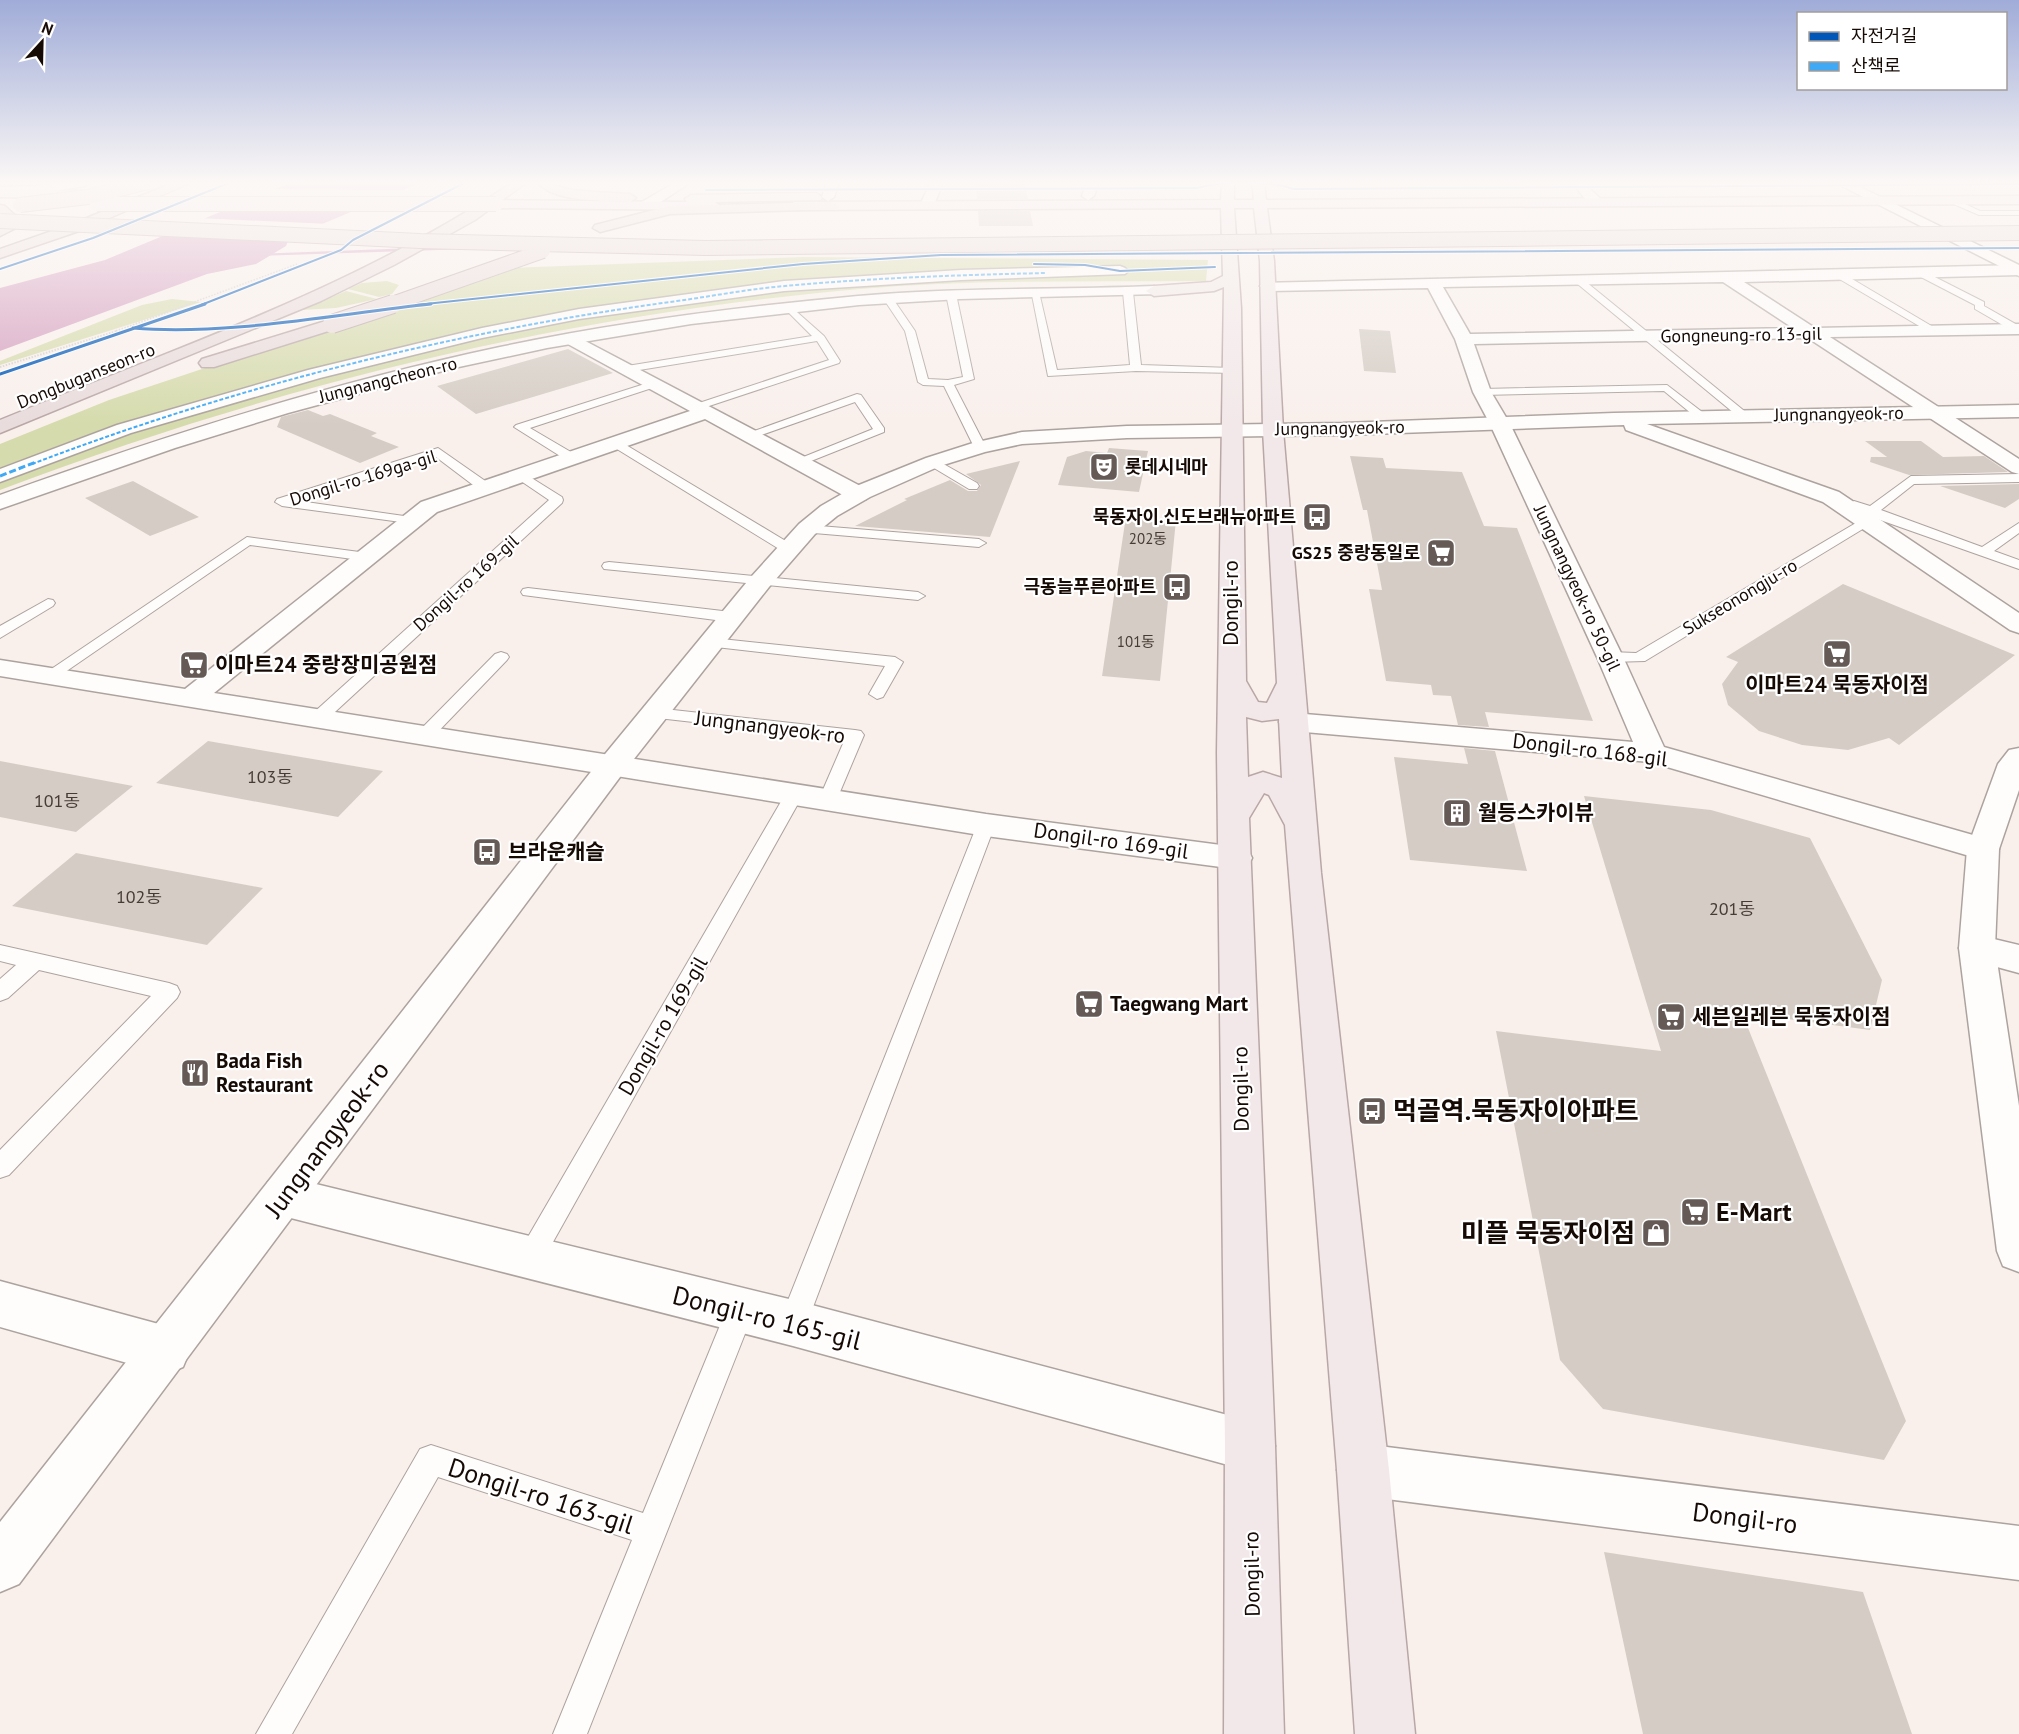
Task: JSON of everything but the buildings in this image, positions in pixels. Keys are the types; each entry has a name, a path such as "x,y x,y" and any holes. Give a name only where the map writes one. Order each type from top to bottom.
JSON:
{"highway":[{"name":"Dongbuganseon-ro","path":"0,411 317,282 356,263"},
{"path":"0,427 315,298 385,263"},
{"path":"196,367 471,278 510,263"},
{"path":"0,438 175,375"}],"main road":[{"name":"Dongil-ro","path":"1231,263 1232,430 1254,487 1292,703 1300,825 1363,1470 1386,1734"},
{"name":"Dongil-ro","path":"1254,1734 1250,1446 1231,679 1254,487 1273,430 1267,263"},
{"path":"1154,291 1214,286 1231,270"},
{"path":"1154,291 1214,296 1232,301"},
{"path":"1231,679 1247,708 1262,712 1277,711 1292,703"},
{"path":"1234,818 1253,786 1263,782 1281,788 1300,825"}],"street":[{"path":"1268,286 1922,274 2019,268"},
{"path":"0,476 124,429 314,374 482,333 579,314 795,285 961,275 1120,271"},
{"path":"1724,276 1934,412"},
{"name":"Jungnangyeok-ro 50-gil","path":"1434,283 1464,339 1482,392 1500,424 1610,657 1652,753"},
{"name":"Jungnangcheon-ro","path":"0,502 116,459 320,397 456,362 572,339 681,321 888,298 951,294 1154,291"},
{"name":"Gongneung-ro 13-gil","path":"1464,339 2018,329"},
{"path":"572,339 858,494"},
{"path":"191,699 429,507 616,443 701,410"},
{"name":"Jungnangyeok-ro","path":"0,1565 654,713 760,582 807,529 829,511 858,494 933,462 980,447 1022,438 1074,434 1500,424 1614,419 2019,411"},
{"name":"Jungnangyeok-ro","path":"1934,412 2019,468"},
{"path":"1614,419 1831,497 1869,516 2019,625"},
{"name":"Dongil-ro 169-gil","path":"0,668 986,825 1236,858"},
{"name":"Dongil-ro 168-gil","path":"1292,703 1652,753 1983,849"},
{"path":"2019,757 2013,764 1983,849 1977,948 2019,1251"},
{"path":"1977,948 2019,959"},
{"name":"Dongil-ro 165-gil","path":"283,1196 793,1323 1250,1446"},
{"path":"0,1304 166,1350"},
{"name":"Dongil-ro","path":"1363,1470 2019,1554"}],"lane":[{"path":"1922,274 1981,304 1978,307 2018,329"},
{"path":"1839,275 1935,331"},
{"name":"Jungnangyeok-ro","path":"1578,279 1744,416"},
{"path":"1034,292 1052,374 1136,368 1232,371"},
{"path":"1128,292 1136,368"},
{"path":"888,298 910,331 923,382 948,383 969,379 951,294"},
{"path":"701,410 835,361 820,338 789,308"},
{"path":"627,369 820,338"},
{"path":"948,383 980,447"},
{"path":"572,458 520,426 654,384"},
{"path":"1482,392 1667,388 1702,417"},
{"path":"749,435 857,397 880,430 797,462"},
{"path":"616,443 789,549"},
{"name":"Dongil-ro 169ga-gil","path":"411,521 282,502 438,452 486,488"},
{"path":"933,462 973,486"},
{"name":"Dongil-ro 169-gil","path":"317,719 557,500 522,476"},
{"name":"Sukseonongju-ro","path":"1610,657 1639,658 1869,516 1911,480 2019,478"},
{"path":"1869,516 1983,552 2019,566"},
{"path":"1983,552 2019,527"},
{"path":"807,529 980,543"},
{"path":"49,676 247,541 367,557"},
{"path":"609,566 918,596"},
{"path":"528,592 731,618"},
{"path":"0,633 48,603"},
{"path":"711,643 895,662 877,694"},
{"path":"424,736 501,657"},
{"name":"Jungnangyeok-ro","path":"654,713 855,735 828,799"},
{"name":"Dongil-ro 169-gil","path":"530,1258 795,794"},
{"path":"793,1323 986,825"},
{"path":"0,953 169,992 0,1167"},
{"path":"0,992 36,961"},
{"name":"Dongil-ro 163-gil","path":"570,1734 740,1311"},
{"name":"Dongil-ro 163-gil","path":"273,1734 431,1460 652,1531"}],"path":[{"path":"0,368 116,331 303,263"},
{"path":"0,374 258,283 304,263"},
{"path":"116,331 133,328 145,330"}],"green space":[{"path":"643,263 1208,263 1206,281 990,282 860,289 750,301 531,336 316,387 209,418 104,452 0,490 0,444 109,400 506,268"},
{"path":"387,281 399,285 392,294 379,297 348,289 362,283"},
{"path":"346,291 377,299 336,308 301,310"},
{"path":"172,299 201,302 0,365 0,361 142,305"}],"shaded area":[{"path":"94,263 258,263 207,274 0,351 0,288"}],"marked path":[{"path":"0,476 124,429 314,374 482,333 579,314 784,286 961,275 1045,273"}],"cycle path":[{"path":"0,269 18,263"},
{"path":"0,374 199,306 308,263"},
{"path":"133,328 158,330 259,324 343,313 820,263"},
{"path":"1034,264 1085,265 1120,271 1215,267"}],"place":[{"name":"롯데시네마","path":"1104,467"},
{"name":"묵동자이.신도브래뉴아파트","path":"1317,517"},
{"name":"GS25 중랑동일로","path":"1441,553"},
{"name":"극동늘푸른아파트","path":"1177,587"},
{"name":"이마트24 묵동자이점","path":"1837,654"},
{"name":"이마트24 중랑장미공원점","path":"194,665"},
{"name":"월등스카이뷰","path":"1457,813"},
{"name":"브라운캐슬","path":"487,852"},
{"name":"Taegwang Mart","path":"1089,1004"},
{"name":"세븐일레븐 묵동자이점","path":"1671,1017"},
{"name":"Bada Fish Restaurant","path":"195,1073"},
{"name":"먹골역.묵동자이아파트","path":"1372,1111"},
{"name":"E-Mart","path":"1695,1212"},
{"name":"미플 묵동자이점","path":"1656,1233"}]}
